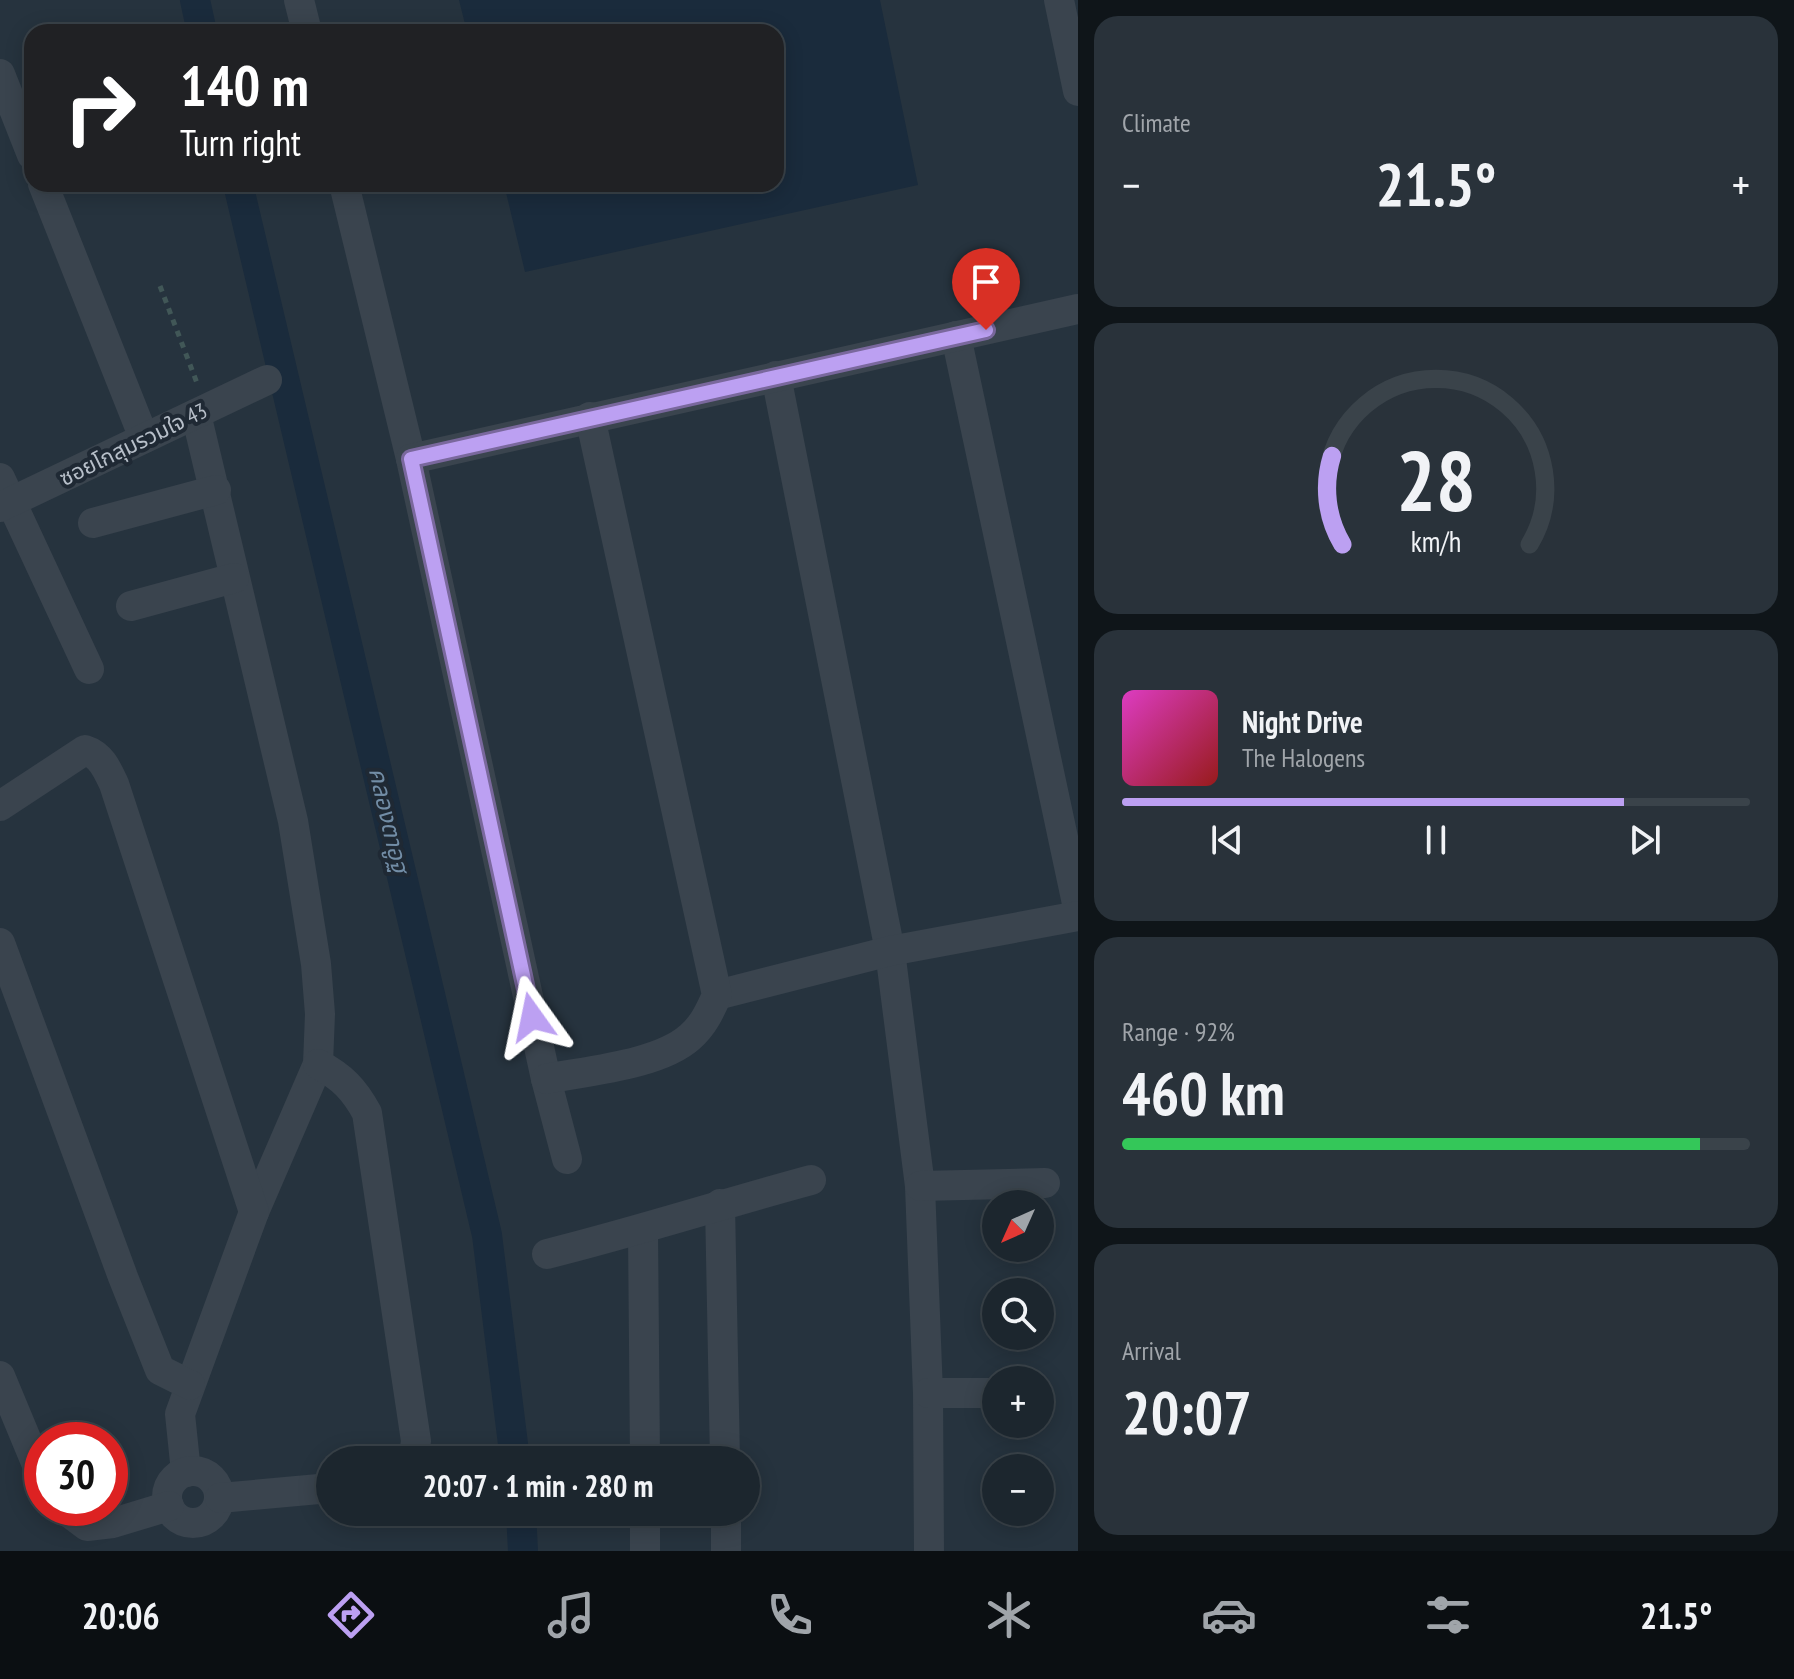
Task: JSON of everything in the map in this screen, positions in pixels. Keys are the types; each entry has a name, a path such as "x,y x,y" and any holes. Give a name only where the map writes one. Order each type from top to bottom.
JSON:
{"street":[{"path":"299,0 305,24"},
{"path":"1059,0 1078,91"},
{"path":"0,74 24,135"},
{"path":"46,192 144,438"},
{"path":"346,192 411,459 546,1079 567,1159"},
{"path":"411,459 1078,309"},
{"path":"956,336 1078,908"},
{"path":"776,376 890,951 920,1186 928,1393 929,1551"},
{"name":"ซอยโกสุมรวมใจ 43","path":"3,496 144,438 267,380"},
{"path":"186,1472 180,1414 254,1212 318,1064 320,1014 316,964 293,821 234,578 201,411"},
{"path":"546,1079 636,1061 664,1052 688,1039 703,1023 717,995 590,417"},
{"path":"93,523 216,490"},
{"path":"3,496 89,669"},
{"path":"131,606 234,578"},
{"path":"0,806 85,750 95,753 105,765 119,798 254,1212"},
{"path":"717,995 890,951 1078,916"},
{"path":"0,943 160,1370 190,1385"},
{"path":"318,1064 341,1077 357,1093 367,1113 415,1446"},
{"path":"547,1254 643,1231 720,1204 811,1180"},
{"path":"920,1186 1045,1183"},
{"path":"720,1204 725,1446"},
{"path":"643,1231 645,1446"},
{"path":"0,1376 24,1434"},
{"path":"928,1393 982,1393"},
{"path":"128,1524 185,1527 211,1517 220,1498 213,1478 193,1469 174,1477 165,1496 185,1527"},
{"path":"220,1498 316,1489"},
{"path":"645,1526 645,1551"},
{"path":"726,1526 726,1551"}],"path":[{"path":"160,286 201,411"}],"water":[{"path":"459,0 880,0 918,185 525,272 506,192 784,192 784,24 465,24"}],"waterway":[{"name":"คลองตาอูฐ","path":"195,0 200,24"},
{"name":"คลองตาอูฐ","path":"240,192 487,1235 513,1446"},
{"name":"คลองตาอูฐ","path":"522,1526 523,1551"}],"route":[{"path":"532,1017 411,459 986,330"}]}
